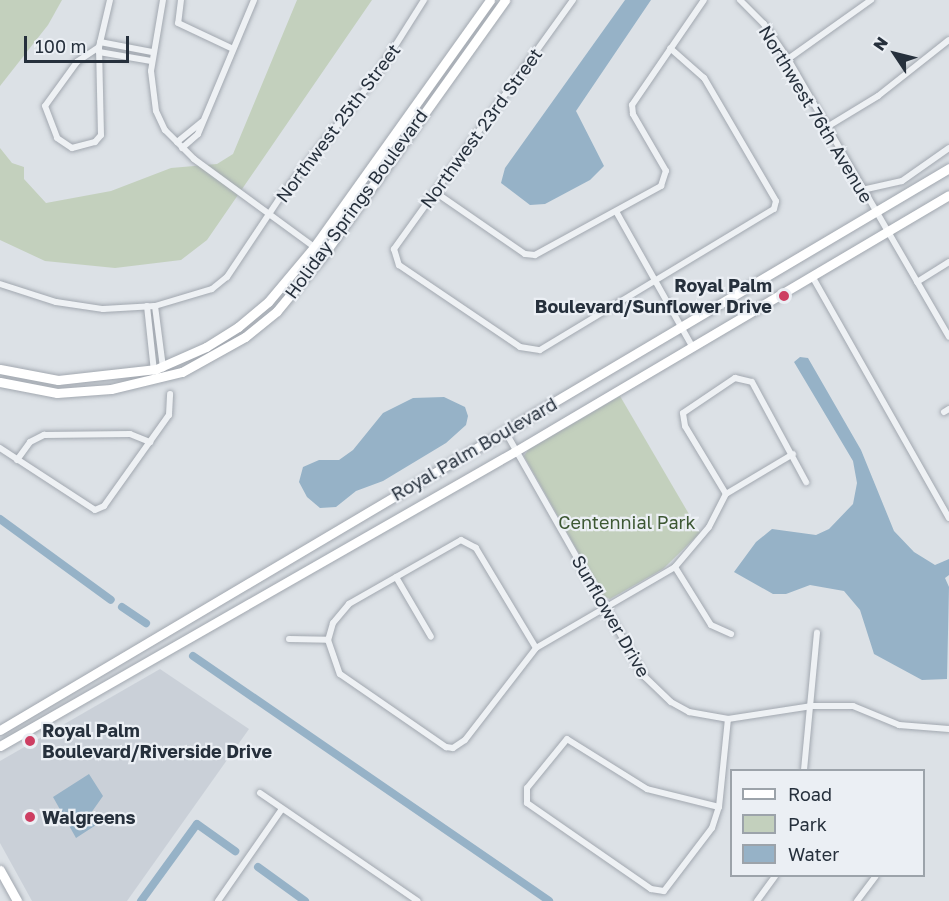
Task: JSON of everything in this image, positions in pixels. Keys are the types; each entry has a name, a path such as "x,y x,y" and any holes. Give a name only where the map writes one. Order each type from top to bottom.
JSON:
{"main road":[{"name":"Holiday Springs Boulevard","path":"0,369 58,380 158,367 206,347 238,327 268,302 314,246 490,0"},
{"name":"Holiday Springs Boulevard","path":"0,382 57,393 160,379 212,358 245,337 277,311 324,254 503,1"},
{"name":"Royal Palm Boulevard","path":"0,730 876,214 949,168"},
{"name":"Royal Palm Boulevard","path":"0,746 514,452 949,195"},
{"path":"0,870 17,901"}],"street":[{"path":"110,0 99,47 101,135 95,142 72,148 57,138 45,106 77,62 99,47 152,52"},
{"path":"163,0 151,61 156,111 180,145 324,254"},
{"path":"181,0 178,23 234,49"},
{"path":"180,145 198,134 254,0"},
{"name":"Northwest 25th Street","path":"0,284 56,302 104,309 155,306 212,290 227,277 270,214 376,76 424,0"},
{"name":"Northwest 23rd Street","path":"573,0 394,249 394,257 409,271 519,347 531,351 540,350 656,283"},
{"path":"435,192 525,254 535,255 617,213 666,179 666,171 633,114 632,105 704,0"},
{"name":"Northwest 76th Avenue","path":"740,0 764,24 788,59 949,337"},
{"path":"788,59 871,0"},
{"path":"827,127 878,96 949,40"},
{"path":"99,47 151,61"},
{"path":"656,283 774,210 776,201 704,78 670,48"},
{"path":"862,190 902,181 949,148"},
{"path":"617,213 692,346"},
{"path":"917,282 949,262"},
{"path":"813,276 908,439 946,508 949,518"},
{"path":"147,306 160,379"},
{"path":"155,306 160,379"},
{"path":"726,494 685,426 683,413 735,378 745,378 752,382 793,454 806,482"},
{"path":"0,448 95,510 104,506 169,415 170,394"},
{"name":"Sunflower Drive","path":"505,431 514,452 657,690 689,712 728,719 812,706 853,706 898,725 949,729"},
{"path":"17,460 30,442 44,435 130,434 150,442"},
{"path":"536,648 476,548 466,541 455,542 344,608 328,640 329,651 340,674 446,747 453,748 465,740 536,648 675,567 709,527 726,494 793,454"},
{"path":"675,567 711,625 731,634"},
{"path":"396,577 431,637"},
{"path":"804,769 818,633"},
{"path":"290,639 328,640"},
{"path":"719,807 647,789 567,739 527,788 527,803 651,889 664,891 712,828 719,807 728,719"},
{"path":"260,793 418,901"},
{"path":"218,901 282,809"},
{"path":"757,901 774,877"},
{"path":"857,901 875,877"}],"shaded area":[{"path":"160,669 249,729 127,901 32,901 0,843 0,761"}],"green space":[{"path":"0,0 62,0 48,25 0,86"},
{"path":"297,0 372,0 207,240 181,260 115,268 45,261 0,240 0,148 12,163 24,167 24,179 46,203 111,191 171,168 217,164 233,154"},
{"name":"Centennial Park","path":"620,396 700,533 663,569 610,599 603,596 524,456 528,450"}],"water":[{"path":"625,0 651,0 576,111 604,166 590,180 545,204 530,205 501,183 505,168"},
{"path":"800,357 808,358 861,450 894,531 914,552 935,565 949,559 949,575 945,578 949,587 947,679 922,680 874,654 860,610 844,591 810,585 786,594 773,594 734,572 756,542 772,529 816,535 829,529 853,504 857,483 853,461 794,362"},
{"path":"444,397 465,407 468,416 466,425 446,443 383,481 356,491 336,507 320,508 307,497 299,482 303,467 319,460 339,460 353,450 383,413 413,398"},
{"path":"89,774 103,796 91,813 96,825 76,838 53,797"}],"waterway":[{"path":"0,519 111,600"},
{"path":"122,607 146,623"},
{"path":"193,656 549,901"},
{"path":"141,901 197,824 235,851"},
{"path":"258,867 305,901"}],"place":[{"name":"Royal Palm Boulevard/Sunflower Drive","path":"784,296"},
{"name":"Royal Palm Boulevard/Riverside Drive","path":"30,741"},
{"name":"Walgreens","path":"30,817"}]}
